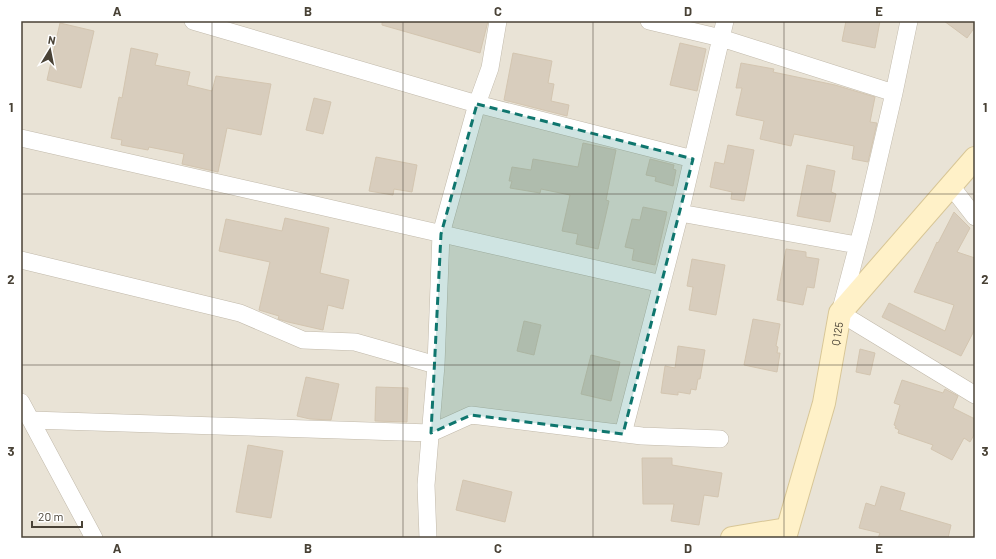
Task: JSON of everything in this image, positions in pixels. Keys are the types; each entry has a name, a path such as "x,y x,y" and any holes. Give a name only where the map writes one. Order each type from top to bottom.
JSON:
{"street":[{"path":"193,21 477,104 693,159"},
{"path":"428,538 426,486 436,365 441,234 477,104 490,68 498,21"},
{"path":"649,21 721,38 894,93"},
{"path":"623,434 680,213 725,21"},
{"path":"909,21 894,93 840,313 975,395"},
{"path":"21,138 662,284"},
{"name":"Q 125","path":"786,534 824,403 840,313 975,158"},
{"path":"951,186 975,217"},
{"path":"680,213 857,246"},
{"path":"21,260 240,312 304,340 355,342 436,365"},
{"path":"21,402 94,538"},
{"path":"31,420 431,433 471,416 642,436 720,439"},
{"path":"732,538 786,534"}],"highlighted area":[{"path":"477,104 693,159 623,434 471,415 431,433 441,234"}],"shaded area":[{"path":"21,21 975,21 975,538 21,538"}],"building":[{"path":"382,21 488,21 480,53 382,25"},
{"path":"846,21 880,21 875,48 842,41"},
{"path":"944,21 975,21 975,27 967,38"},
{"path":"60,23 94,31 81,88 47,80"},
{"path":"680,43 706,49 697,91 670,85"},
{"path":"131,48 158,54 155,65 190,72 187,85 212,91 216,76 271,84 261,135 227,128 218,172 182,164 184,154 149,147 148,150 121,145 122,140 111,138 119,97 122,98"},
{"path":"513,53 552,61 548,83 554,84 551,101 569,105 567,116 504,100"},
{"path":"741,63 774,69 773,72 835,85 875,97 870,122 877,123 868,162 852,159 854,146 794,134 791,146 760,139 764,121 736,115 742,88 736,88"},
{"path":"314,98 331,102 323,134 306,130"},
{"path":"583,143 616,150 606,200 609,201 598,249 576,244 578,234 562,231 570,195 541,189 540,193 510,188 512,181 509,181 512,167 531,170 533,159 578,167"},
{"path":"728,145 754,150 744,201 731,199 732,192 710,187 715,162 724,164"},
{"path":"376,157 417,165 412,192 394,189 393,195 369,191"},
{"path":"650,159 674,165 673,169 676,170 673,186 655,181 656,177 646,175"},
{"path":"807,165 835,171 831,192 836,194 830,222 797,216"},
{"path":"643,207 667,212 655,265 632,260 634,249 625,247 632,219 640,220"},
{"path":"954,212 970,228 957,252 975,258 975,329 961,356 882,317 889,303 945,331 954,305 914,292 937,242 938,243"},
{"path":"285,218 329,228 320,273 349,280 343,309 328,305 323,330 278,319 279,316 259,310 270,262 219,251 226,219 282,231"},
{"path":"786,249 806,252 806,257 819,259 814,288 807,287 803,305 777,300"},
{"path":"692,259 725,265 716,315 689,310 693,287 687,286"},
{"path":"753,319 780,324 776,346 778,347 777,353 780,353 777,372 744,365"},
{"path":"524,321 541,325 534,355 517,351"},
{"path":"678,346 705,350 700,379 698,379 696,390 691,389 690,394 678,392 678,395 661,393 665,366 675,368"},
{"path":"860,349 875,353 870,375 856,372"},
{"path":"591,355 620,362 611,401 581,394"},
{"path":"306,377 339,384 331,420 310,419 297,416"},
{"path":"902,380 943,393 945,389 958,396 953,408 975,419 975,433 970,442 964,438 952,460 931,449 933,445 898,433 899,430 895,428 896,426 894,425 900,405 894,403"},
{"path":"376,387 408,388 407,422 375,421"},
{"path":"248,445 283,451 271,518 236,512"},
{"path":"642,458 672,458 672,465 722,473 718,497 704,495 699,525 671,521 674,504 643,504"},
{"path":"463,480 512,492 505,522 456,510"},
{"path":"881,486 905,493 900,510 951,525 948,538 878,538 880,533 859,528 866,503 875,506"}]}
